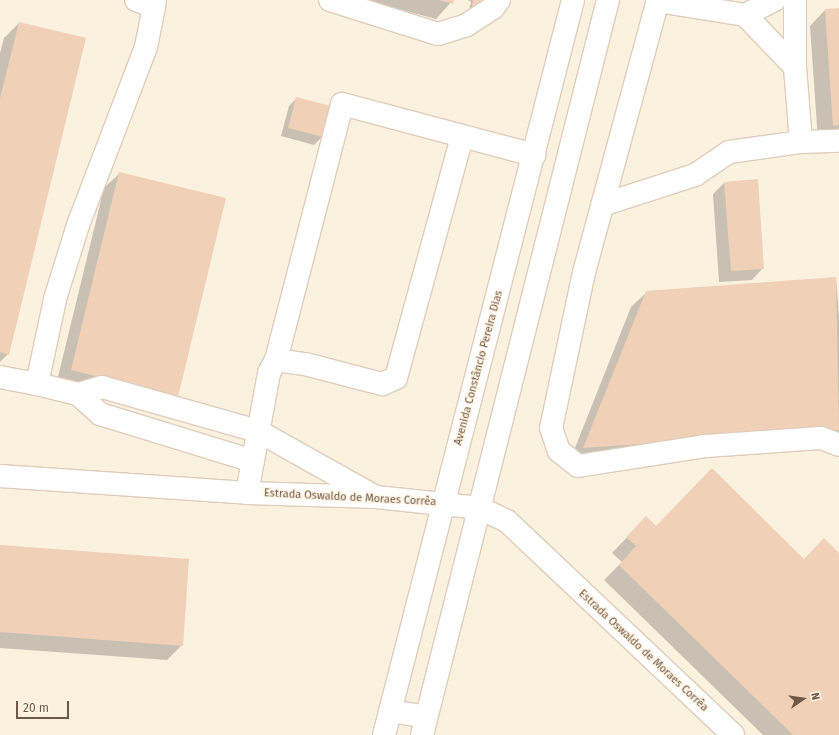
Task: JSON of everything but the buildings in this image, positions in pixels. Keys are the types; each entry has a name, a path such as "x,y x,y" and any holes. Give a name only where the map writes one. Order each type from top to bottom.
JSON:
{"street":[{"path":"330,0 438,34 465,26 493,8 499,0"},
{"name":"Avenida Constâncio Pereira Dias","path":"384,735 573,0"},
{"path":"390,711 424,726 608,0"},
{"path":"795,67 745,15 657,0 584,272 551,428 559,451 578,466 706,446 821,438 839,445"},
{"path":"745,15 774,0"},
{"path":"795,0 795,67 801,142"},
{"path":"36,384 55,299 78,225 146,47 148,2"},
{"path":"248,493 252,461 269,373 276,360 342,104 534,155"},
{"path":"542,123 576,131"},
{"path":"276,360 305,364 382,384 396,378 462,136"},
{"path":"602,205 695,175 729,152 801,142 839,141"},
{"path":"0,377 78,394 100,414 252,461"},
{"path":"78,394 102,387 258,431 376,497"},
{"name":"Estrada Oswaldo de Moraes Corrêa","path":"0,476 248,493 376,497 480,508 507,521 733,735"}]}
